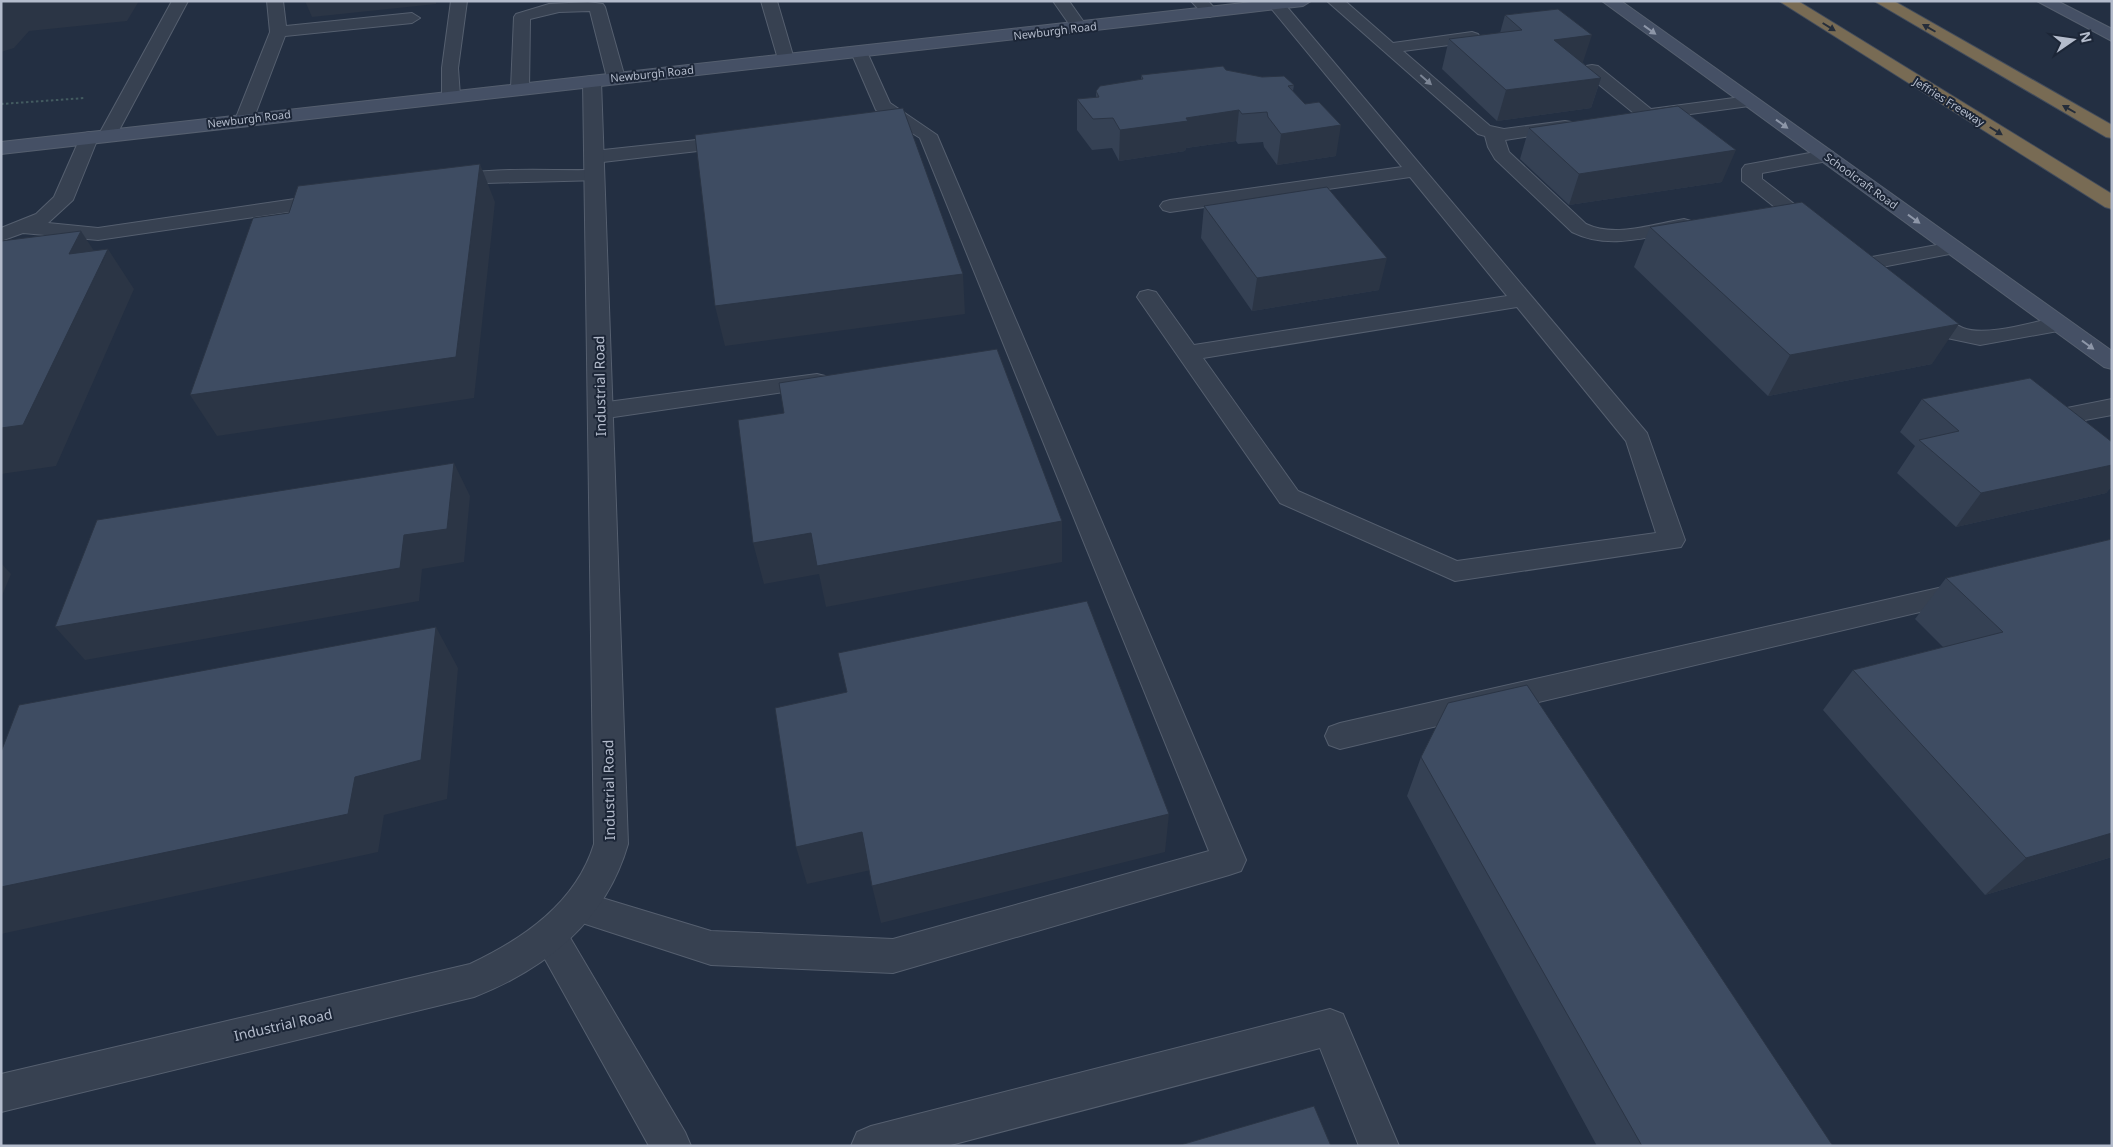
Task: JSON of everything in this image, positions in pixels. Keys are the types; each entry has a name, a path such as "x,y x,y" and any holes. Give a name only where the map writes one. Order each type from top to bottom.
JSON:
{"highway":[{"name":"Jeffries Freeway","path":"1787,1 2112,202"},
{"path":"1882,1 2112,134"}],"main road":[{"name":"Newburgh Road","path":"1,148 520,88 1080,28 1204,7 1303,1"},
{"name":"Schoolcraft Road","path":"1610,1 2112,362"},
{"path":"2045,1 2112,36"}],"street":[{"path":"1,235 43,218 63,200 98,137 128,97 180,1"},
{"path":"244,120 278,32 275,1"},
{"path":"451,96 450,68 458,1"},
{"path":"769,1 786,59"},
{"path":"1061,1 1080,28"},
{"path":"1335,1 1484,130 1504,135 1580,124"},
{"path":"1148,297 1289,497 1455,571 1672,540 1638,439 1276,4"},
{"name":"Industrial Road","path":"1,1093 474,980 514,962 550,936 579,908 600,875 611,844 594,167 604,79 597,7 583,6 532,13 522,17 520,88"},
{"path":"278,32 412,18"},
{"path":"1390,48 1472,37"},
{"path":"579,908 711,948 893,956 1229,860 1009,355 928,135 882,106 860,52"},
{"path":"1592,70 1647,115"},
{"path":"1628,118 1749,101"},
{"path":"880,126 910,123"},
{"path":"1494,132 1497,147 1502,155 1579,228 1593,235 1611,237 1699,222"},
{"path":"428,185 486,177 594,167 752,140"},
{"path":"1826,156 1752,169 1752,181 1884,283"},
{"path":"1170,206 1414,171"},
{"path":"21,227 98,234 350,197"},
{"path":"1757,213 1787,208"},
{"path":"1846,254 1953,248"},
{"path":"1188,354 1522,300"},
{"path":"1907,300 1955,332 1980,338 2058,324"},
{"path":"600,411 834,379"},
{"path":"2112,407 2071,415 2075,429 2112,458"},
{"path":"1340,736 1986,587"},
{"path":"550,936 670,1146"},
{"path":"871,1146 1330,1027 1379,1146"}],"path":[{"path":"1,104 128,97"}],"building":[{"path":"1558,9 1592,35 1554,40 1601,78 1506,90 1449,39 1522,30 1505,15"},
{"path":"1223,66 1226,70 1262,77 1284,76 1294,85 1288,86 1305,104 1319,102 1341,125 1281,134 1268,117 1267,112 1242,114 1239,110 1186,118 1188,121 1120,130 1113,118 1093,119 1077,99 1099,97 1096,91 1100,86 1143,79 1141,75"},
{"path":"1678,106 1736,150 1579,174 1529,128"},
{"path":"903,108 963,274 715,306 695,135"},
{"path":"480,164 456,357 190,395 253,218 289,213 298,186"},
{"path":"1327,187 1387,258 1257,278 1204,206"},
{"path":"1802,202 1959,324 1790,355 1650,227"},
{"path":"81,231 69,254 108,249 23,425 1,428 1,241"},
{"path":"997,349 1062,521 817,566 811,533 753,543 738,420 784,413 779,383"},
{"path":"2030,378 2112,442 2112,465 1981,493 1919,440 1959,431 1922,399"},
{"path":"454,463 447,529 404,535 400,568 55,627 97,520"},
{"path":"2112,539 2112,833 2026,858 1853,670 2003,632 1946,578"},
{"path":"1087,601 1169,814 872,886 862,832 796,847 775,708 847,692 838,653"},
{"path":"436,627 421,760 355,777 348,814 1,887 1,752 19,705"},
{"path":"1527,685 1833,1146 1642,1146 1421,757 1448,703"},
{"path":"1314,1106 1331,1146 1177,1146"}]}
